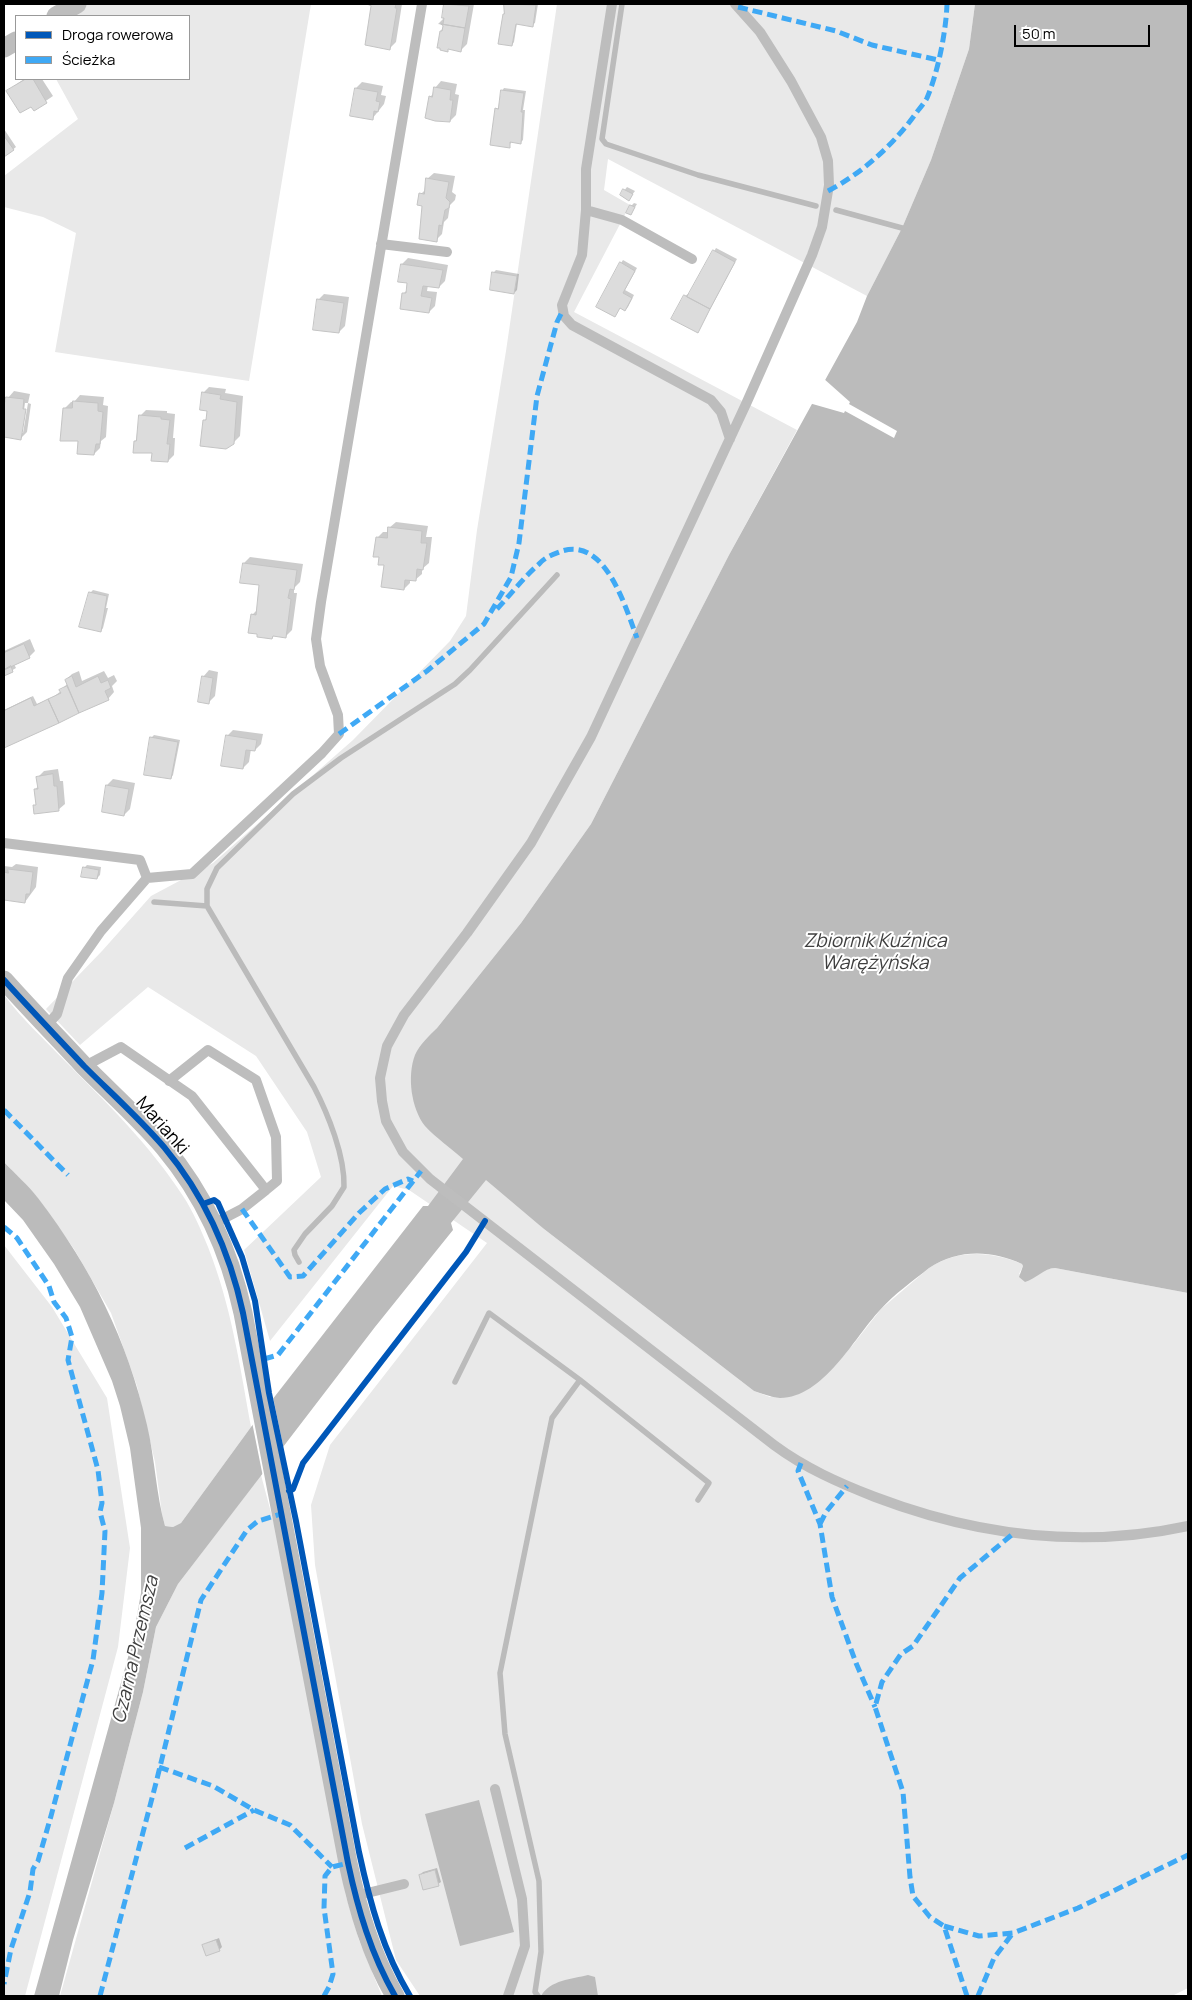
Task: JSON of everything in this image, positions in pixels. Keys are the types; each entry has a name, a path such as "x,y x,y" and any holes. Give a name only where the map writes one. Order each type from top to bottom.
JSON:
{"street":[{"path":"58,15 77,4"},
{"path":"4,48 15,42"},
{"name":"Marianki","path":"4,980 46,1026 165,1148 192,1186 213,1224 228,1258 240,1298 355,1896 370,1945 395,1996"}],"lane":[{"path":"46,1026 57,1014 68,978 101,931 147,878 192,874 322,753 339,734 338,715 320,666 316,639 422,4"},
{"path":"612,4 586,169 586,210 582,255 563,299 564,316 572,325 710,400 721,412 730,438"},
{"path":"735,4 760,32 791,81 821,137 828,161 829,185 822,227 812,255 730,438 596,728 555,803 512,870 401,1020 387,1046 380,1078 386,1121 403,1152 431,1180 774,1445 801,1463 838,1482 927,1516 974,1527 1014,1533 1100,1537 1150,1533 1188,1526"},
{"path":"586,210 622,220 692,259"},
{"path":"381,244 447,252"},
{"path":"4,843 140,860 147,878"},
{"path":"85,1066 121,1047 192,1096 266,1190"},
{"path":"169,1081 208,1050 256,1080 276,1136 277,1181 242,1209 213,1224"},
{"path":"495,1789 522,1899 525,1946 508,1996"},
{"path":"355,1896 404,1884"}],"shaded area":[{"path":"87,4 311,4 249,381 55,352 76,233 43,217 4,207 4,176 78,119 57,80 190,80 190,15 68,15"},
{"path":"557,4 975,4 969,49 931,160 902,228 867,296 608,159 604,190 630,205 574,312 797,430 729,555 591,824 521,923 418,1052 414,1060 412,1077 413,1099 544,1229 754,1391 770,1397 852,1346 881,1309 929,1268 940,1262 963,1255 998,1256 1022,1264 1023,1266 1019,1274 1055,1268 1188,1293 1188,1988 1172,1996 420,1996 396,1960 362,1824 315,1565 311,1505 330,1445 487,1243 409,1190 393,1186 270,1341 244,1250 321,1177 307,1132 256,1056 148,987 80,1045 46,1009 102,951 151,896 213,863 353,740 450,641 466,616 477,530 506,351"},
{"path":"4,995 33,1028 127,1124 170,1177 190,1208 203,1234 223,1291 234,1336 251,1427 181,1523 173,1527 165,1526 155,1462 137,1386 111,1313 74,1249 37,1197 4,1162"},
{"path":"4,1245 52,1307 107,1398 130,1548 118,1647 25,1996 4,1996"},
{"path":"261,1475 277,1535 346,1896 359,1940 382,1996 60,1996 143,1692 156,1627 178,1584"}],"water":[{"name":"Zbiornik Kuźnica Warężyńska","path":"975,4 1188,4 1188,1293 1055,1268 1051,1268 1025,1282 1019,1277 1022,1264 1010,1259 987,1254 951,1257 929,1268 891,1299 824,1378 796,1395 777,1398 754,1391 544,1229 486,1180 451,1223 453,1230 375,1327 178,1584 156,1627 143,1692 114,1803 73,1940 59,1996 34,1996 132,1643 141,1593 141,1528 130,1448 112,1381 80,1307 54,1264 23,1220 4,1200 4,1162 34,1193 75,1251 91,1278 118,1334 139,1393 147,1425 165,1526 173,1527 181,1523 251,1427 423,1206 428,1206 463,1159 429,1130 420,1119 416,1110 411,1082 415,1055 521,923 591,824 729,555 857,322 867,296 902,228 931,160 969,49"},
{"path":"479,1800 514,1932 460,1946 425,1814"},
{"path":"588,1975 595,1977 598,1996 541,1996 556,1983"}],"pier":[{"path":"823,378 850,402 849,404 897,431 894,438 845,411 844,413 809,403"},
{"path":"273,1397 284,1450 263,1477 252,1422"}],"building":[{"path":"367,4 396,4 395,8 397,8 390,50 365,45 371,6"},
{"path":"444,4 469,6 465,28 441,24 443,24 444,18 442,18"},
{"path":"504,4 536,5 533,27 516,24 512,46 498,44"},
{"path":"441,24 465,28 461,52 448,49 448,52 437,48 440,31 442,31 443,26"},
{"path":"24,80 34,80 47,103 34,111 31,107 20,113 6,91"},
{"path":"434,87 451,90 450,100 453,100 450,122 425,118 429,96 432,97"},
{"path":"355,88 378,92 376,101 380,102 378,112 374,111 373,120 350,116"},
{"path":"501,90 524,93 521,112 523,112 521,144 510,142 510,148 490,145 495,108 498,109"},
{"path":"4,136 14,150 4,157"},
{"path":"426,178 449,182 446,198 450,202 449,208 445,210 442,226 439,225 437,242 419,239 422,206 417,205 419,193 424,194"},
{"path":"623,189 633,194 629,201 620,195"},
{"path":"630,205 635,207 631,215 626,213"},
{"path":"713,250 735,262 710,309 687,297"},
{"path":"620,262 635,271 623,293 632,298 625,311 620,308 615,317 596,307"},
{"path":"401,264 443,270 439,288 423,286 421,296 432,298 429,313 400,309 402,293 406,293 407,283 398,282"},
{"path":"492,272 517,276 514,294 490,290"},
{"path":"684,295 710,309 698,333 671,319"},
{"path":"317,299 344,303 339,333 313,330"},
{"path":"202,392 221,395 220,399 237,402 234,444 226,449 200,446 203,420 206,420 207,411 200,410"},
{"path":"6,397 24,399 23,409 26,409 21,440 4,437 4,406"},
{"path":"73,401 98,403 98,411 103,412 100,444 96,444 94,455 77,454 78,441 60,441 63,408 72,408"},
{"path":"139,415 161,417 161,419 170,420 167,444 170,444 168,462 151,461 152,453 133,453"},
{"path":"388,527 422,531 421,543 427,543 423,570 417,569 416,581 405,580 404,590 381,587 384,565 378,565 379,557 373,557 376,537 387,538"},
{"path":"243,563 297,570 294,590 290,589 288,598 291,599 286,638 273,636 272,639 257,637 257,634 248,633 251,614 256,615 259,585 240,583"},
{"path":"89,592 107,596 101,632 79,627"},
{"path":"24,644 30,658 4,670 4,653"},
{"path":"11,666 13,672 4,676 4,670"},
{"path":"72,676 76,687 98,676 101,683 108,680 111,688 105,691 109,700 79,713 65,680"},
{"path":"202,676 213,678 209,704 198,702"},
{"path":"67,686 79,713 59,723 48,699 61,693 59,690"},
{"path":"31,698 34,706 48,699 59,723 4,748 4,711"},
{"path":"226,735 257,740 255,751 246,750 243,769 221,766"},
{"path":"150,737 178,742 171,779 144,775"},
{"path":"53,774 54,786 57,786 59,811 34,814 33,805 36,805 34,789 38,789 36,777"},
{"path":"106,785 129,789 124,816 102,812"},
{"path":"83,867 99,870 97,879 81,877"},
{"path":"8,869 33,872 30,894 26,894 25,903 4,900 4,872 8,873"},
{"path":"435,1870 439,1886 423,1890 419,1875"},
{"path":"216,1940 220,1951 206,1956 202,1945"}],"waterway":[{"path":"622,4 602,139 606,144 698,175 816,206"},
{"path":"836,210 902,228"},
{"path":"299,1262 294,1250 305,1234 332,1206 344,1187 344,1175 339,1149 330,1122 314,1087 207,906 207,889 217,868 293,794 341,758 455,684 557,575"},
{"path":"154,902 207,906"},
{"path":"455,1382 489,1313 580,1380 552,1418 500,1673 505,1734 539,1881 541,1952 535,1992 538,1996"},
{"path":"580,1380 709,1483 698,1500"}],"marked path":[{"path":"828,191 853,176 886,149 926,100 941,52 947,4"},
{"path":"738,7 836,31 872,45 938,60"},
{"path":"339,734 427,671 484,624 511,577 519,543 537,396 557,322 562,312"},
{"path":"497,609 544,559 562,551 577,550 591,555 612,578 627,610 637,638"},
{"path":"4,1110 68,1175"},
{"path":"264,1359 278,1355 421,1171"},
{"path":"242,1209 290,1277 303,1276 359,1213 385,1189 408,1179 413,1181"},
{"path":"4,1227 17,1238 49,1286 54,1302 66,1318 72,1337 68,1360 98,1470 102,1503 100,1512 105,1531 102,1593 93,1660 51,1816 38,1861 33,1869 30,1892 11,1949 4,1984"},
{"path":"801,1463 798,1471 820,1524 832,1597 856,1663 875,1707"},
{"path":"820,1524 826,1512 847,1486"},
{"path":"100,1996 156,1783 201,1600 247,1530 258,1521 281,1514"},
{"path":"967,1996 944,1926 930,1917 913,1896 903,1792 875,1707 882,1682 901,1654 913,1646 960,1578 1014,1533"},
{"path":"159,1767 213,1786 254,1810 290,1825 332,1867"},
{"path":"185,1848 254,1810"},
{"path":"944,1926 979,1936 1013,1933 1078,1908 1188,1855"},
{"path":"324,1996 333,1974 324,1908 325,1876 332,1867 348,1863"},
{"path":"978,1996 994,1958 1013,1933"}],"cycle path":[{"path":"4,980 84,1066 164,1147 178,1165 203,1205 223,1247 238,1291 243,1313 348,1863 361,1915 372,1948 395,1996"},
{"path":"203,1204 214,1200 218,1203 242,1257 255,1301 269,1393 296,1521 359,1852 378,1926 392,1962 410,1996"},
{"path":"289,1491 293,1489 303,1463 466,1252 485,1221"}],"water label":[{"name":"Czarna Przemsza","path":"136,1650"}]}
